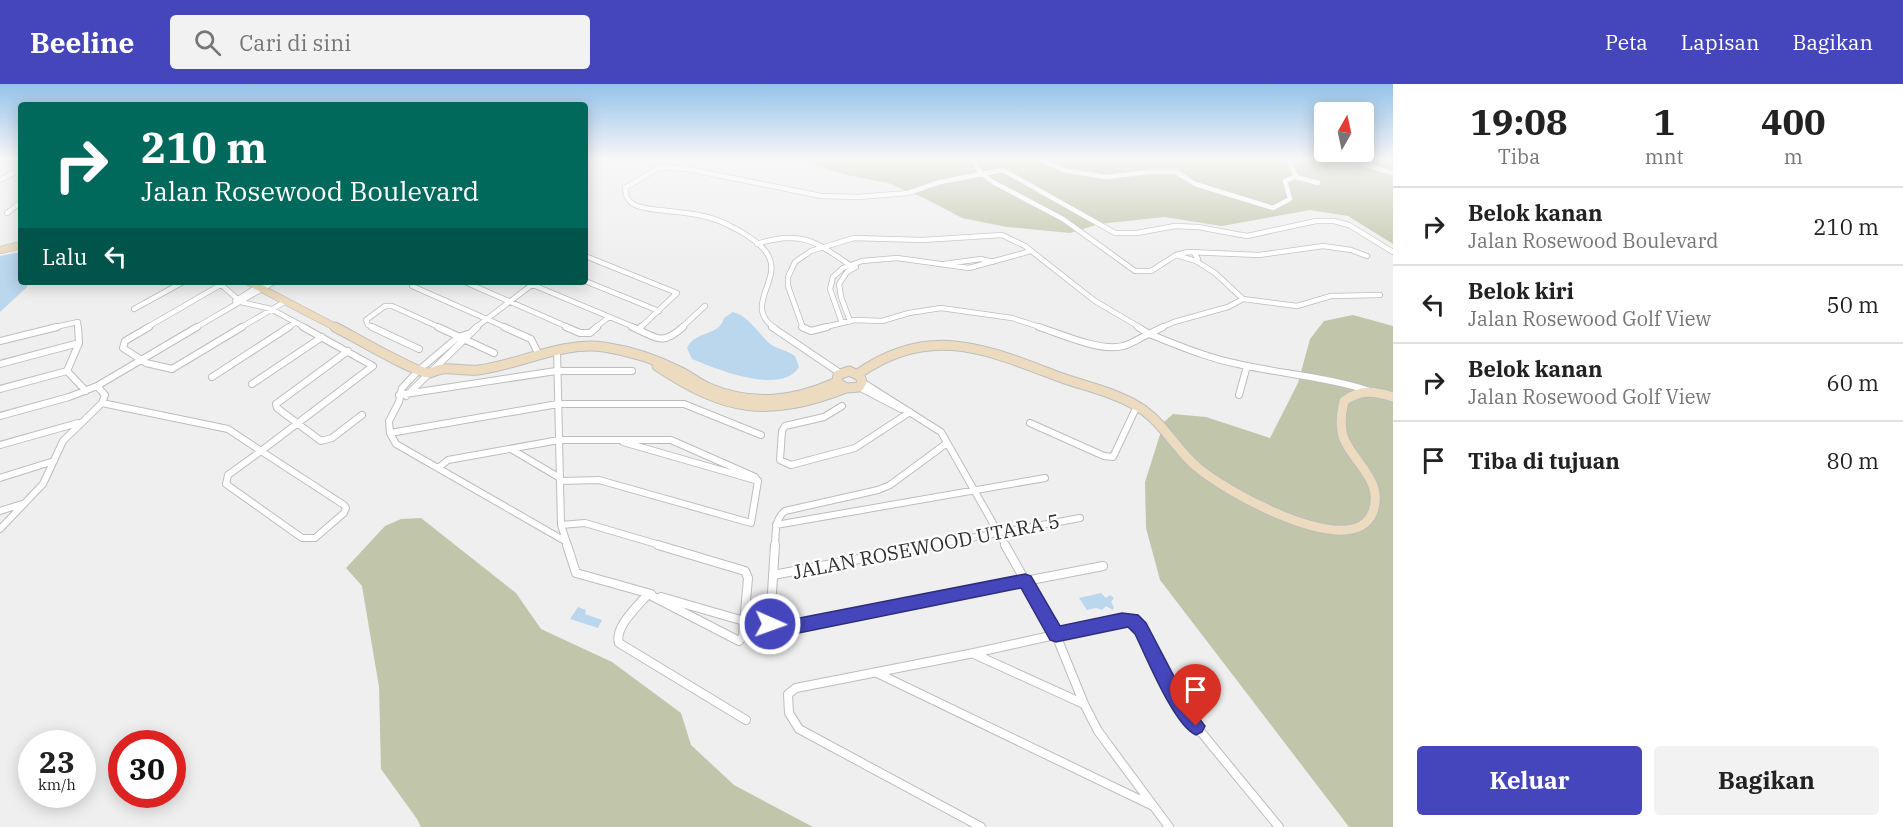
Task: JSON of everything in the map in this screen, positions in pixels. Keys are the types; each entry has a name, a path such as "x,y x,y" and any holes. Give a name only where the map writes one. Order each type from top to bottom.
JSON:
{"street":[{"path":"625,194 629,201 646,208 717,220 730,225 765,249 772,264 772,272 761,300 760,309 763,318 771,326 840,373"},
{"path":"809,194 836,198 898,194"},
{"path":"1012,194 1063,219 1135,271 1151,271 1183,252 1259,255 1323,246 1351,250 1367,256"},
{"path":"1047,194 1115,233 1137,233 1186,226 1247,236 1326,221 1349,225 1393,252"},
{"path":"1231,194 1269,207 1277,207 1289,200 1289,194"},
{"path":"7,213 18,204"},
{"path":"1380,295 1331,296 1297,306 1243,299 1228,307 1186,318 1148,333 1123,346 1099,346 1012,318 941,308 909,312 882,321 850,321 806,330 802,328 788,286 788,278 795,262 803,256 823,247 854,238 922,240 993,235 1010,238 1031,250 1095,301 1148,333 1185,348 1247,366 1339,381 1393,397"},
{"path":"757,244 777,237 801,237 814,241 852,267"},
{"path":"0,248 18,244"},
{"path":"842,323 830,289 830,282 837,272 870,260 897,258 937,264 981,259 995,262 1031,250"},
{"path":"1194,253 1197,256 1196,261"},
{"path":"1176,255 1196,261 1215,273 1243,299"},
{"path":"588,257 677,293 639,329"},
{"path":"850,321 838,289 838,283 852,267"},
{"path":"588,281 659,311"},
{"path":"134,309 178,285"},
{"path":"217,285 122,345 123,348 142,360 172,369 286,300"},
{"path":"102,403 228,429 261,451 344,505 346,508 344,513 315,538 302,538 226,484 225,481 228,475 261,451 297,424 373,366 271,309 239,301 222,285"},
{"path":"472,285 586,334 591,333 609,317"},
{"path":"529,285 419,369 402,388 388,422 390,433 396,444 565,541"},
{"path":"536,285 667,340 705,306"},
{"path":"0,416 97,386 262,286 428,373 441,369 478,370 557,350 600,346 621,349 642,356 709,388 739,398 759,400 794,398 810,394 837,382"},
{"path":"412,286 531,339 538,355"},
{"path":"419,349 366,323 366,320 389,306 463,337 494,353"},
{"path":"0,341 78,322 79,343 67,371"},
{"path":"212,377 296,323"},
{"path":"252,384 322,337"},
{"path":"408,395 463,337"},
{"path":"0,364 79,343"},
{"path":"642,356 672,377 703,394 736,405 759,408 816,401 860,381 876,362 905,349 939,345 960,346 1005,356 1137,406 1161,423 1188,458 1215,480 1310,526 1341,531 1355,529 1366,523 1372,513 1376,494 1374,482 1351,452 1344,440 1341,427 1344,401 1352,394 1370,392"},
{"path":"557,350 561,525 576,573 744,621"},
{"path":"348,351 276,404 277,408 321,441 327,441 362,415"},
{"path":"1239,395 1247,366"},
{"path":"0,389 67,371"},
{"path":"67,371 86,391"},
{"path":"399,398 556,371 632,371"},
{"path":"837,382 836,377 840,373 849,371 888,403 910,412 941,432 1056,634 1084,704 1098,731 1169,827"},
{"path":"837,382 846,388"},
{"path":"0,529 43,484 63,441 102,403 105,395 97,386"},
{"path":"390,433 558,405 684,404 761,435"},
{"path":"842,406 824,417 785,426 782,431 780,460 791,465 855,448 910,412"},
{"path":"1030,423 1104,456 1113,457 1137,406"},
{"path":"0,444 79,423"},
{"path":"438,468 448,460 559,440 671,440 755,477 758,481"},
{"path":"616,440 758,481"},
{"path":"947,443 884,488 785,511 779,516 776,525 770,624 772,628 779,629 1103,566"},
{"path":"510,449 560,480 599,480 751,523 758,481"},
{"path":"0,478 54,461"},
{"path":"776,525 1045,478"},
{"path":"0,511 22,504"},
{"name":"JALAN ROSEWOOD UTARA 5","path":"773,575 1080,518"},
{"path":"561,525 585,523 745,571 748,578 743,636 739,641 731,639 648,594"},
{"path":"648,594 621,629 617,637 619,643 746,720"},
{"path":"981,827 799,729 792,722 786,703 788,694 796,688 974,653 1122,620 1132,620 1141,628 1182,709 1279,827"},
{"path":"974,653 1084,704"},
{"path":"876,672 1153,806"}],"green space":[{"path":"913,194 1393,194 1393,244 1348,216 1310,210 1222,226 1164,217 1099,224 1070,233 1007,227 962,218"},
{"path":"1353,315 1393,326 1393,827 1349,827 1160,580 1146,528 1145,482 1164,422 1173,414 1206,417 1270,438 1298,383 1310,339 1324,321"},
{"path":"421,518 516,593 541,629 612,662 681,713 691,745 734,785 813,827 421,827 381,769 379,687 362,586 346,568 385,526 401,519"}],"water":[{"path":"18,253 18,285 27,285 0,312 0,256"},
{"path":"733,312 748,320 772,345 795,356 799,367 791,375 764,380 732,374 692,359 687,348 691,342 717,328 724,318"},
{"path":"1101,593 1106,598 1110,595 1114,598 1111,602 1113,610 1106,606 1102,610 1096,608 1087,610 1079,598"},
{"path":"578,607 586,610 585,614 602,620 598,628 570,619"}],"route":[{"path":"770,624 772,628 779,629 1025,581 1056,634 1122,620 1132,620 1141,628 1182,709 1196,726"}]}
